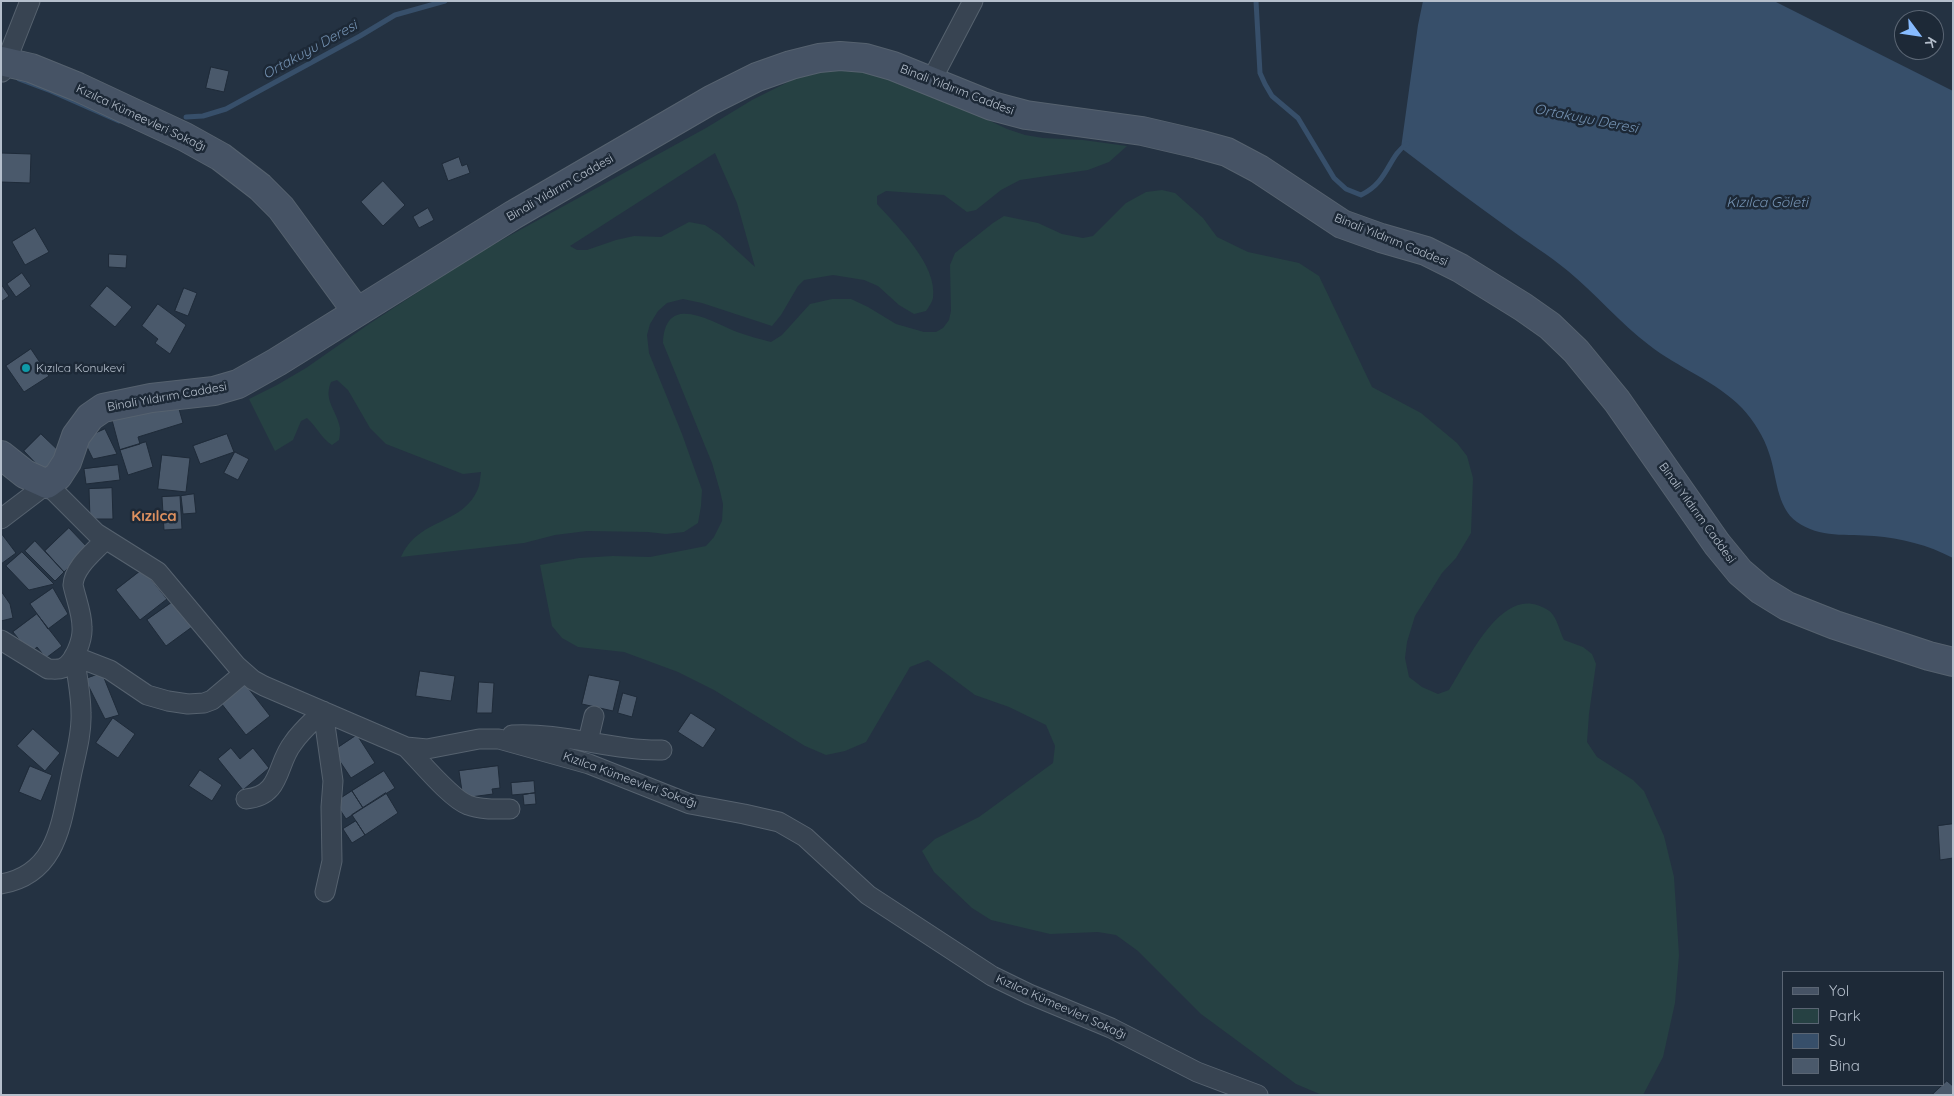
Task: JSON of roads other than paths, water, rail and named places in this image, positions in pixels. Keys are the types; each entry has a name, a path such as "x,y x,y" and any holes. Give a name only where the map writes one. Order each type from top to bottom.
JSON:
{"street":[{"name":"Kızılca Kümeevleri Sokağı","path":"30,1 3,66 30,68 78,88 185,137 221,157 253,182 281,208 357,312"},
{"path":"931,81 973,1"},
{"name":"Binali Yıldırım Caddesi","path":"47,484 58,476 67,462 76,436 90,417 103,408 151,398 214,392 238,384 513,215 711,100 758,77 791,65 819,58 840,56 865,58 893,66 992,106 1026,115 1142,131 1227,152 1259,169 1342,224 1426,251 1460,268 1550,326 1576,351 1617,401 1717,544 1740,572 1761,590 1787,606 1835,625 1920,654 1953,662"},
{"path":"1,455 25,474 47,484 1,519"},
{"name":"Kızılca Kümeevleri Sokağı","path":"47,484 105,540 158,572 244,672 264,686 406,747 427,749 492,738 517,743 589,764 690,804 764,818 793,829 806,837 868,895 992,976 1029,994 1112,1028 1191,1069 1258,1095"},
{"path":"1,640 48,669 56,670 70,663 82,635 73,578 105,540"},
{"path":"74,656 110,670 147,695 179,703 196,704 212,700 244,672"},
{"path":"1,884 26,877 39,866 57,837 64,813 80,729 81,713 74,656"},
{"path":"246,799 257,798 272,786 292,743 323,711"},
{"path":"323,711 331,757 333,782 331,807 332,861 325,892"},
{"path":"588,741 594,716"},
{"path":"492,738 541,735 632,749 662,750"},
{"path":"406,747 448,791 464,804 477,808 510,809"}],"water":[{"name":"Kızılca Göleti","path":"1423,1 1774,1 1953,91 1953,558 1934,549 1904,540 1824,533 1815,531 1797,522 1790,516 1781,499 1772,462 1764,441 1754,424 1732,398 1649,345 1561,265 1401,148"}],"waterway":[{"name":"Ortakuyu Deresi","path":"186,117 203,116 226,109 395,15 445,1"},
{"name":"Ortakuyu Deresi","path":"1256,1 1260,73 1272,96 1298,118 1334,178 1346,189 1361,195 1377,183 1396,155 1407,144"},
{"name":"Ortakuyu Deresi","path":"19,79 119,121"}],"place":[{"name":"Kızılca Konukevi","path":"26,368"}],"district":[{"name":"Kızılca","path":"154,516"}]}
